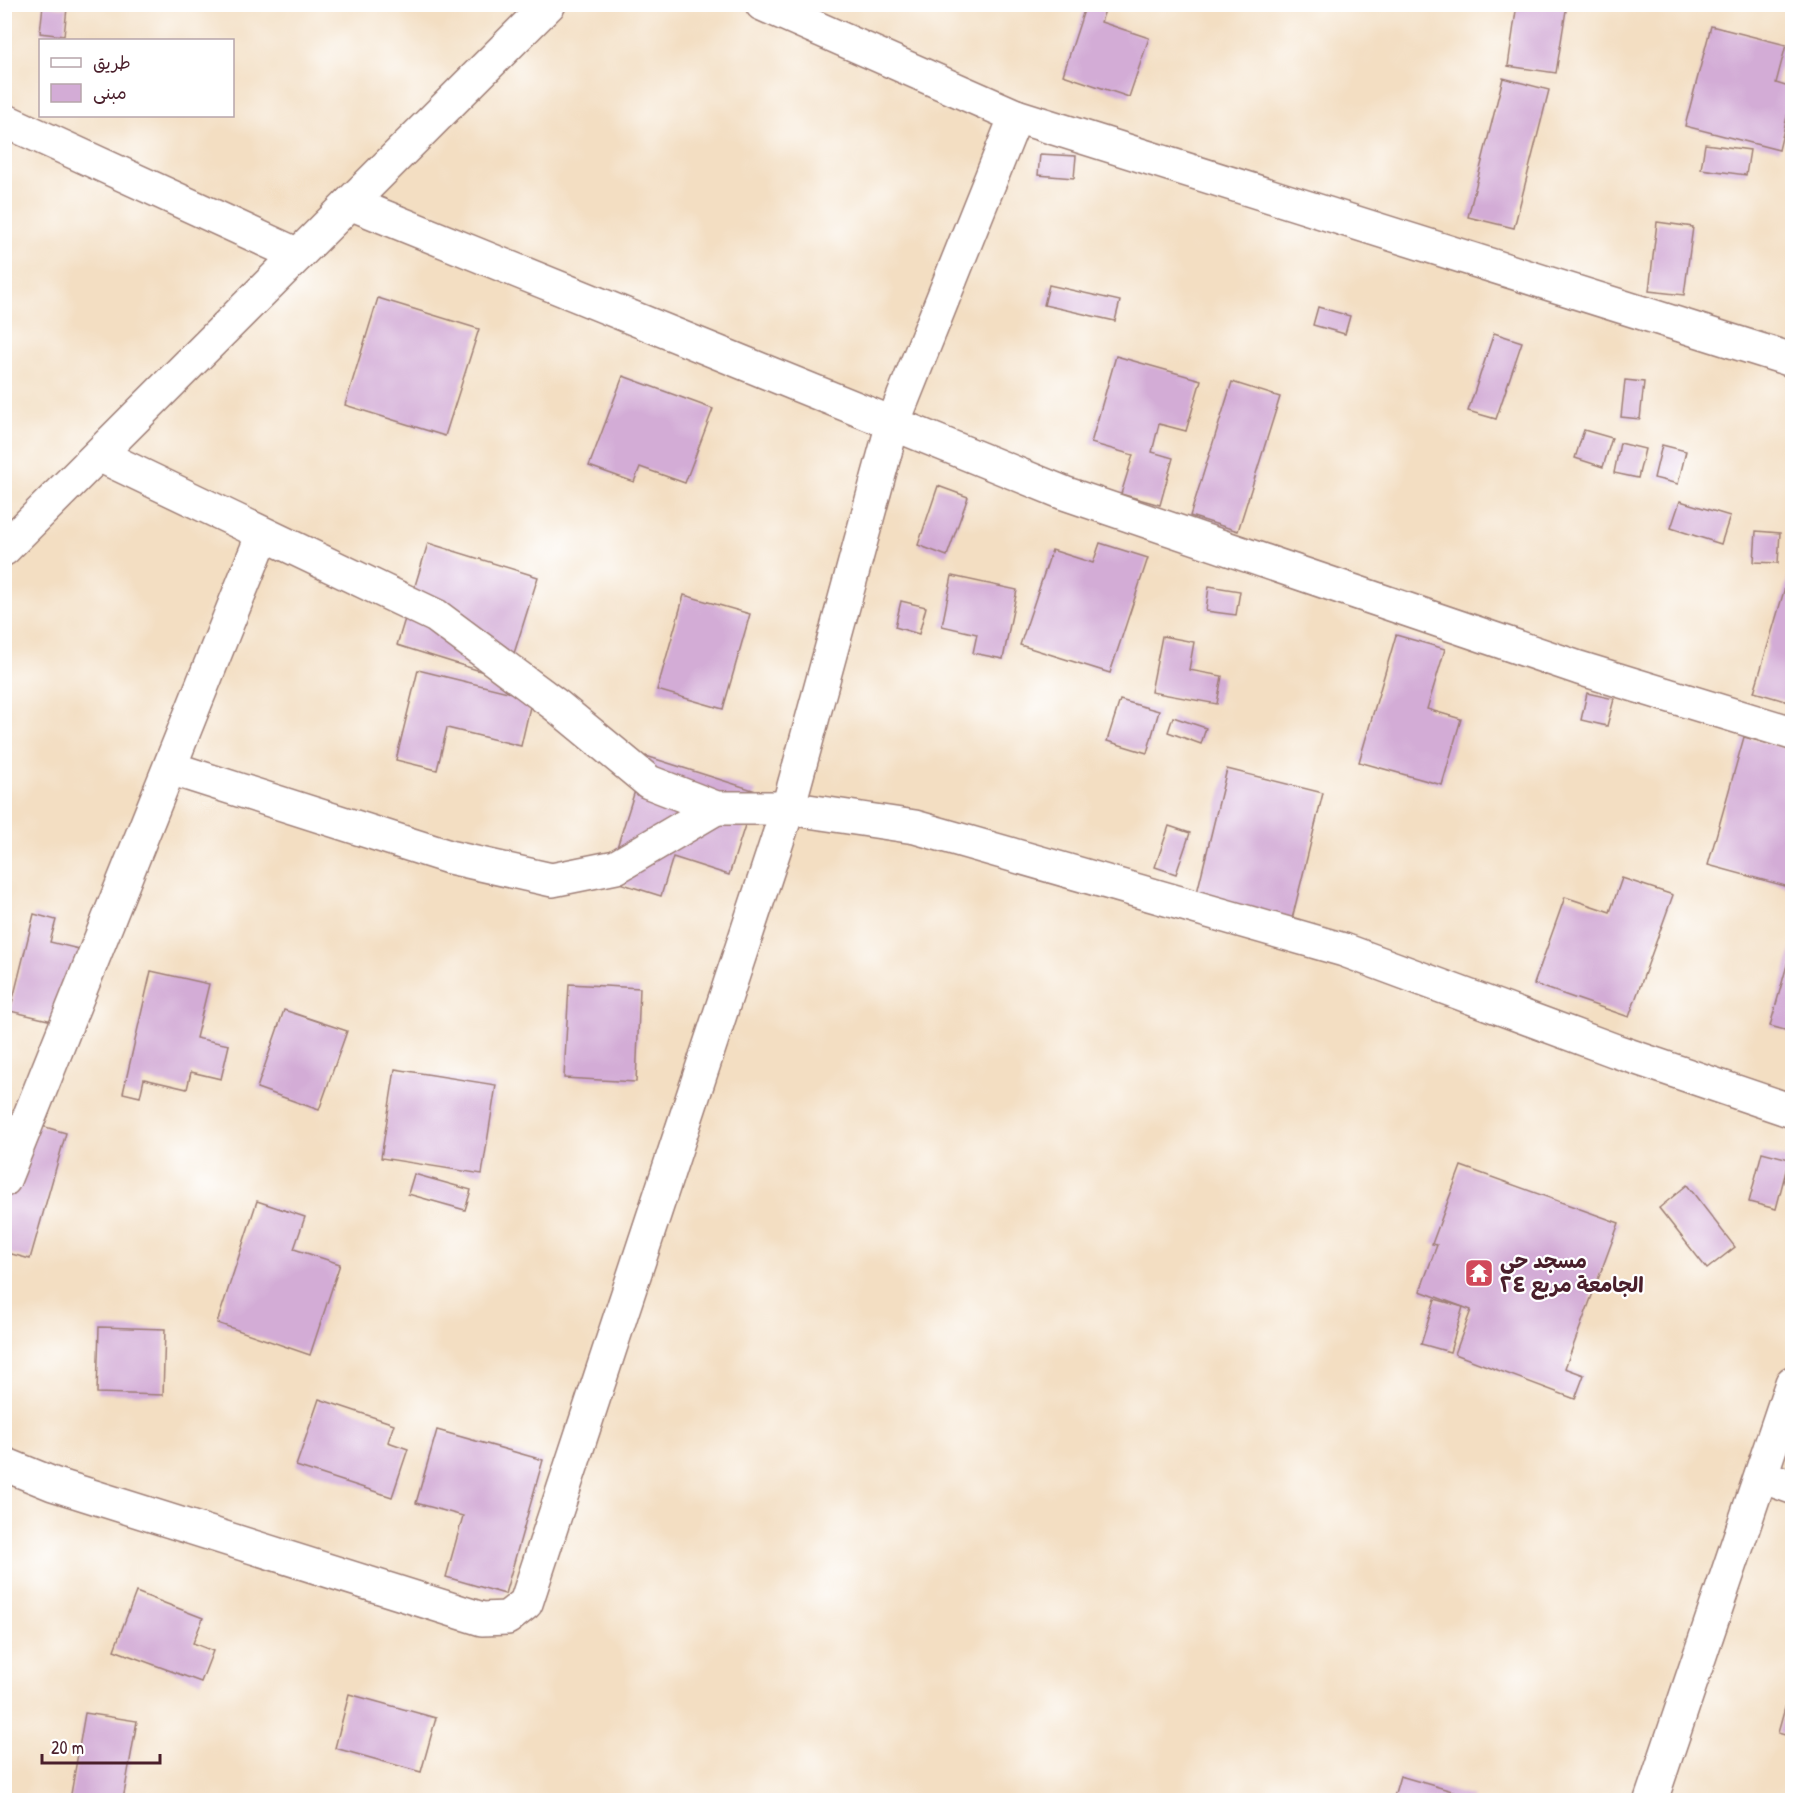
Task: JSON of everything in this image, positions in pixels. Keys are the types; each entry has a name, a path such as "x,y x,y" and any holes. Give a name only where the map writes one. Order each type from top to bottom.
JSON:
{"street":[{"path":"4,549 549,4"},
{"path":"762,4 1016,116 1792,360"},
{"path":"4,1464 53,1484 482,1619 507,1618 526,1603 788,808 893,423 1016,116"},
{"path":"4,120 298,255"},
{"path":"350,204 1064,494 1579,668 1792,733"},
{"path":"99,456 436,616 557,705 649,782 717,808 788,808 915,827 1344,950 1616,1051 1792,1111"},
{"path":"4,1179 264,534"},
{"path":"170,768 449,857 552,880 616,867 717,808"},
{"path":"1651,1800 1792,1383"},
{"path":"1761,1476 1792,1487"}],"building":[{"path":"1086,4 1107,4 1101,22 1149,38 1129,97 1063,75"},
{"path":"1517,4 1567,4 1556,73 1508,66"},
{"path":"43,5 67,8 64,36 40,33"},
{"path":"1711,26 1786,45 1776,83 1792,88 1792,96 1779,150 1685,126"},
{"path":"1503,78 1549,90 1514,228 1468,217"},
{"path":"1705,144 1750,150 1746,175 1701,169"},
{"path":"1040,154 1076,156 1074,178 1038,175"},
{"path":"1657,222 1693,227 1684,295 1649,291"},
{"path":"1049,285 1120,301 1115,321 1044,305"},
{"path":"378,298 479,329 445,436 345,405"},
{"path":"1318,307 1350,316 1345,334 1313,325"},
{"path":"1494,333 1522,342 1496,419 1468,411"},
{"path":"1116,356 1201,380 1186,431 1159,424 1152,452 1173,458 1160,505 1121,494 1133,455 1091,443"},
{"path":"623,376 713,409 685,483 640,467 634,482 589,466"},
{"path":"1625,380 1644,382 1640,419 1621,417"},
{"path":"1232,382 1280,397 1238,531 1190,516"},
{"path":"1584,430 1612,438 1603,467 1575,458"},
{"path":"1620,443 1645,449 1638,478 1614,473"},
{"path":"1662,445 1686,451 1678,484 1654,478"},
{"path":"938,486 968,497 947,556 918,545"},
{"path":"1680,501 1730,516 1721,544 1671,528"},
{"path":"1756,531 1780,533 1778,563 1754,562"},
{"path":"428,543 538,577 506,679 397,645"},
{"path":"1100,543 1148,558 1110,673 1020,645 1052,550 1093,563"},
{"path":"1792,564 1792,703 1754,692"},
{"path":"952,576 1017,590 1003,659 973,653 977,634 942,626"},
{"path":"1209,586 1240,591 1236,615 1206,611"},
{"path":"684,595 750,614 723,709 657,690"},
{"path":"901,601 926,607 919,634 895,627"},
{"path":"1396,635 1445,649 1427,709 1461,719 1442,785 1359,762"},
{"path":"1162,636 1194,642 1189,670 1222,676 1217,704 1151,692"},
{"path":"418,670 532,698 521,746 447,728 437,770 396,760"},
{"path":"1587,693 1614,699 1607,726 1581,720"},
{"path":"1120,700 1159,711 1147,753 1107,741"},
{"path":"1173,717 1206,728 1201,744 1168,732"},
{"path":"1744,737 1792,750 1792,874 1789,887 1708,865"},
{"path":"646,756 756,791 729,875 673,857 661,896 607,879"},
{"path":"1227,769 1323,793 1291,923 1195,901"},
{"path":"1169,826 1190,833 1176,874 1155,867"},
{"path":"1622,878 1673,895 1629,1017 1534,984 1565,897 1610,912"},
{"path":"34,914 56,920 50,942 83,950 65,1024 10,1011"},
{"path":"1792,947 1792,1032 1770,1026"},
{"path":"151,971 209,984 196,1038 229,1045 221,1079 191,1072 187,1089 144,1079 140,1097 123,1093"},
{"path":"569,984 640,988 636,1082 564,1078"},
{"path":"284,1010 347,1031 319,1110 257,1088"},
{"path":"395,1069 496,1085 482,1174 381,1158"},
{"path":"4,1115 66,1133 30,1259 4,1252"},
{"path":"1762,1152 1789,1159 1776,1209 1749,1202"},
{"path":"1461,1166 1619,1223 1565,1368 1584,1375 1575,1399 1455,1354 1471,1310 1420,1291 1437,1245 1432,1244"},
{"path":"414,1174 471,1190 465,1210 408,1194"},
{"path":"1687,1185 1735,1247 1707,1269 1659,1208"},
{"path":"257,1201 305,1217 294,1249 340,1264 310,1355 217,1323"},
{"path":"1435,1299 1463,1307 1450,1352 1421,1344"},
{"path":"99,1327 165,1329 163,1395 97,1393"},
{"path":"319,1399 394,1424 388,1442 408,1449 392,1497 296,1466"},
{"path":"437,1430 543,1460 505,1594 446,1577 463,1516 416,1503"},
{"path":"136,1592 203,1618 193,1643 213,1651 201,1682 114,1650"},
{"path":"1792,1683 1792,1737 1778,1733"},
{"path":"349,1694 436,1718 421,1772 335,1748"},
{"path":"85,1713 137,1721 123,1800 70,1800"},
{"path":"1400,1776 1473,1797 1472,1800 1393,1800"}],"place":[{"name":"مسجد حي الجامعة مربع ٢٤","path":"1479,1273"}]}
